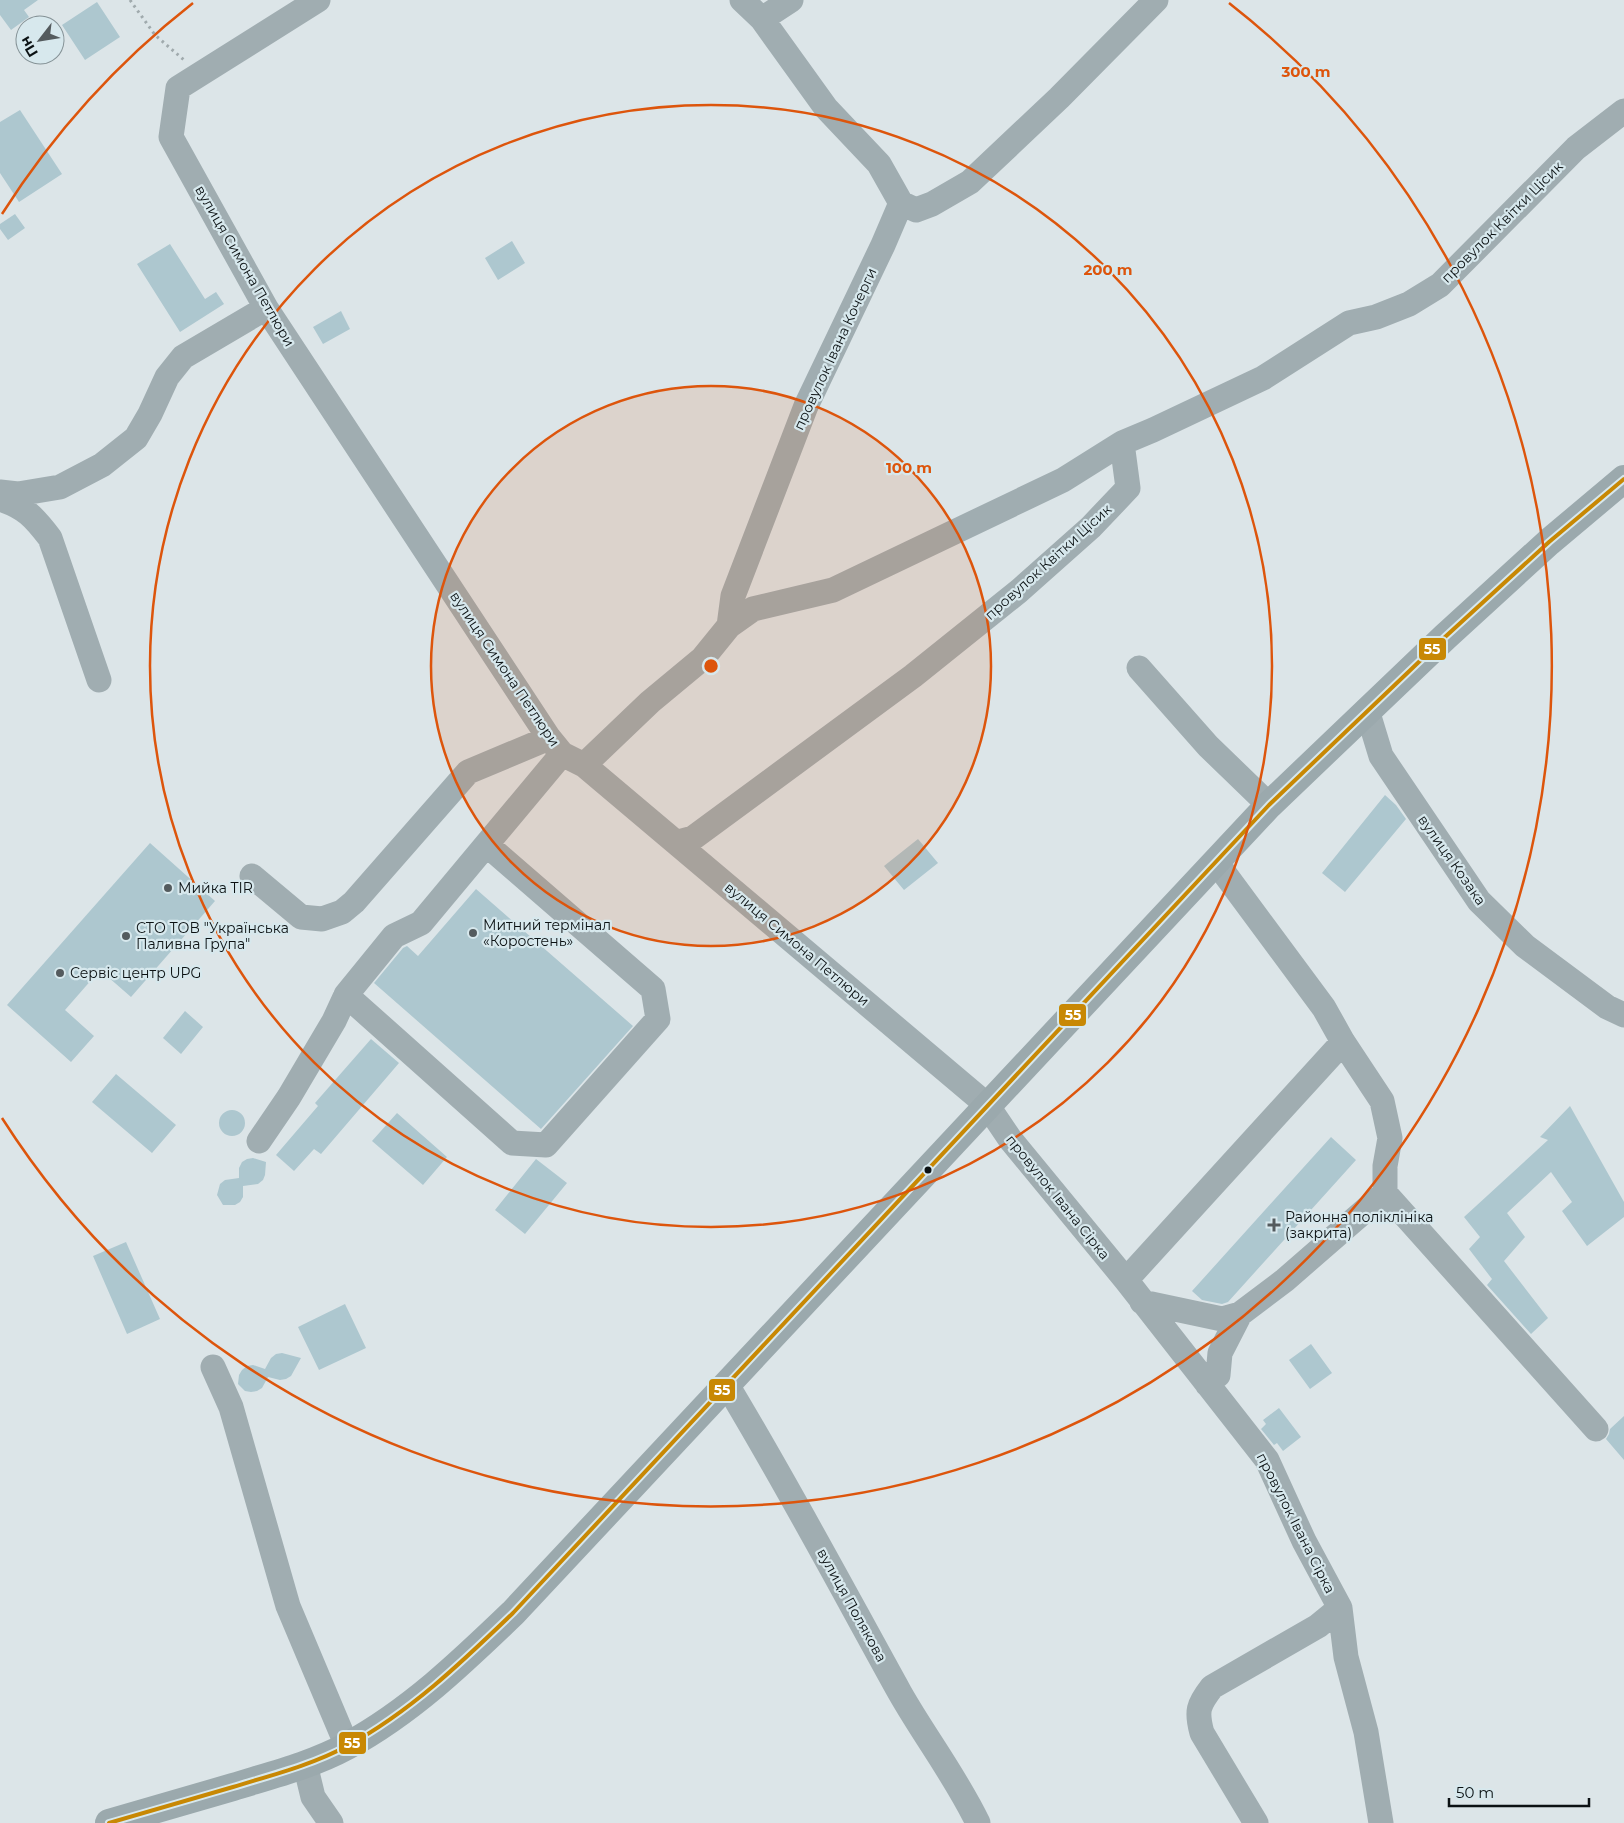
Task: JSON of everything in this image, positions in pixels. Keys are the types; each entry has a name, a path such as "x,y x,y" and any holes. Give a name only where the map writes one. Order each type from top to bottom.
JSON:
{"highway":[{"path":"109,1823 305,1764 346,1746 383,1725 467,1658 513,1613 1269,805 1367,710 1549,542 1624,479"}],"street":[{"name":"вулиця Симона Петлюри","path":"318,0 178,88 171,137 266,308 556,746 584,765 678,842 987,1105"},
{"path":"742,0 762,19 826,108 879,164 900,203 916,210 932,204 970,182 1059,98 1156,0"},
{"path":"762,19 791,0"},
{"name":"провулок Квітки Цісик","path":"678,842 693,838 913,676 1019,591 1091,527 1128,488 1122,442 1154,430 1262,378 1349,323 1409,304 1440,285 1576,148 1624,111"},
{"name":"провулок Івана Кочерги","path":"729,626 733,596 806,406 883,245 900,203"},
{"path":"0,492 18,494 60,486 102,465 136,438 150,414 166,376 183,357 266,308"},
{"path":"584,765 650,702 703,658 729,626 753,609 833,590 1063,480 1122,442"},
{"path":"0,499 15,504 35,518 50,538 99,680"},
{"path":"1139,668 1208,746 1269,805"},
{"name":"вулиця Козака","path":"1367,710 1381,756 1479,902 1526,946 1607,1007 1624,1015"},
{"path":"259,1141 289,1097 334,1021 346,995 394,936 421,924 486,846 556,746"},
{"path":"252,876 301,917 322,920 342,912 354,902 468,772 556,746"},
{"path":"346,995 512,1143 546,1145 658,1019 653,989 486,846"},
{"path":"1216,862 1324,1008 1382,1100 1390,1138 1385,1166 1385,1193 1596,1429"},
{"path":"1126,1280 1344,1042"},
{"name":"провулок Івана Сірка","path":"987,1105 1010,1139 1126,1280 1267,1460 1304,1541 1340,1608 1318,1626 1212,1688 1203,1698 1198,1708 1198,1720 1202,1733 1256,1823"},
{"path":"1142,1302 1222,1319 1240,1314 1285,1280 1385,1193"},
{"path":"1207,1384 1218,1375 1220,1353 1240,1314"},
{"path":"213,1367 231,1407 288,1606 346,1746"},
{"name":"вулиця Полякова","path":"727,1385 770,1456 902,1696 965,1796 978,1823"},
{"path":"1340,1608 1346,1657 1366,1732 1381,1823"},
{"path":"305,1764 314,1797 331,1823"}],"path":[{"path":"130,0 155,34 200,74"}],"building":[{"path":"0,0 38,0 24,10 28,15 15,15 15,27 11,30 0,15"},
{"path":"97,2 120,37 85,60 65,30 65,23"},
{"path":"20,110 62,174 19,202 0,173 0,122"},
{"path":"15,214 25,228 8,240 0,229 0,224"},
{"path":"512,241 525,263 498,280 485,258"},
{"path":"170,244 205,299 216,292 224,304 180,332 137,264"},
{"path":"341,311 350,329 323,344 313,327"},
{"path":"1385,795 1396,805 1406,819 1345,892 1322,873"},
{"path":"918,839 938,863 904,890 884,866"},
{"path":"150,843 215,901 131,997 100,970 65,1010 94,1036 71,1062 7,1005"},
{"path":"476,889 633,1026 541,1129 374,983 403,948 407,946 418,956"},
{"path":"185,1011 203,1027 181,1054 163,1038"},
{"path":"371,1039 399,1063 321,1154 314,1149 294,1171 276,1155 318,1106 315,1103"},
{"path":"116,1074 176,1125 152,1153 92,1102"},
{"path":"1570,1106 1624,1202 1624,1217 1587,1246 1562,1211 1572,1202 1551,1172 1507,1213 1525,1237 1504,1261 1548,1318 1531,1334 1487,1285 1492,1279 1469,1249 1480,1237 1464,1217 1548,1140 1540,1137"},
{"path":"232,1110 241,1114 245,1123 241,1132 232,1136 223,1132 219,1123 223,1114"},
{"path":"397,1113 447,1157 423,1185 372,1141"},
{"name":"Районна поліклініка (закрита)","path":"1331,1137 1356,1160 1228,1302 1222,1304 1202,1300 1192,1291"},
{"path":"253,1158 266,1162 263,1180 258,1184 243,1186 243,1197 240,1202 235,1205 223,1205 217,1195 220,1184 225,1180 239,1178 239,1168 242,1162"},
{"path":"536,1159 567,1183 525,1234 495,1210"},
{"path":"126,1242 160,1319 127,1334 93,1256"},
{"path":"345,1304 366,1348 319,1370 298,1327"},
{"path":"1311,1344 1332,1373 1310,1389 1289,1360"},
{"path":"282,1353 301,1358 291,1376 280,1380 268,1377 262,1388 251,1392 245,1391 238,1384 239,1375 247,1366 253,1365 265,1369 271,1358 276,1354"},
{"path":"1279,1408 1301,1437 1283,1451 1277,1443 1274,1445 1261,1429 1266,1424 1263,1420"},
{"path":"1624,1416 1624,1460 1606,1439 1610,1429"}],"transit line":[{"name":"55","path":"109,1823 277,1774 334,1753 392,1718 455,1668 513,1613 1269,805 1445,637 1549,542 1624,479"}],"place":[{"name":"Мийка TIR","path":"168,888"},
{"name":"Митний термінал «Коростень»","path":"473,933"},
{"name":"СТО ТОВ \"Українська Паливна Група\"","path":"126,936"},
{"name":"Сервіс центр UPG","path":"60,973"},
{"name":"Районна поліклініка (закрита)","path":"1274,1225"}]}
